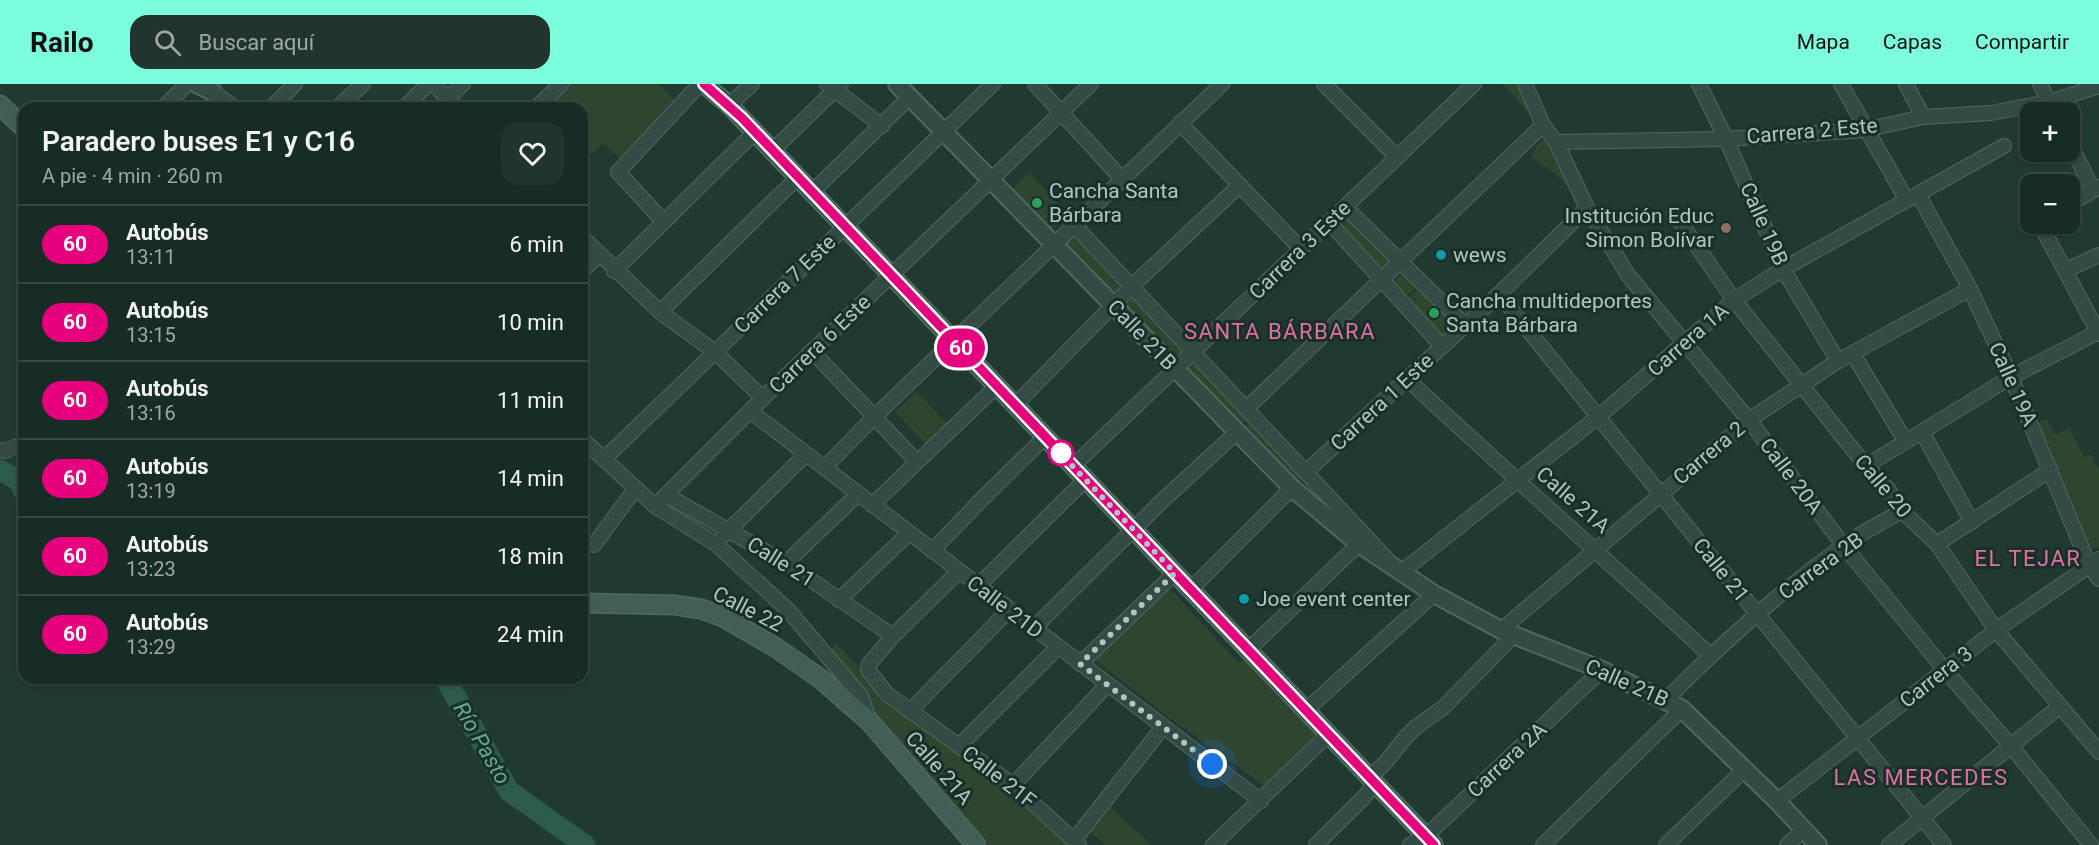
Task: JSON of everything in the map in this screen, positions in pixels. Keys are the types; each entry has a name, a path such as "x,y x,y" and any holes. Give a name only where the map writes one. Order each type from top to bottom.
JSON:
{"main road":[{"path":"0,105 18,122"},
{"name":"Calle 22","path":"588,603 675,605 701,609 721,616 775,647 821,679 869,721"},
{"name":"Calle 21A","path":"869,721 976,845"}],"street":[{"path":"169,102 187,84"},
{"path":"197,84 226,102"},
{"path":"277,102 296,84"},
{"path":"344,102 363,84"},
{"path":"410,102 428,84"},
{"path":"434,84 451,102"},
{"path":"453,102 463,84"},
{"path":"542,102 561,84"},
{"path":"663,221 618,172 702,84 729,105 773,150 1430,841"},
{"path":"729,105 752,84"},
{"name":"Carrera 7 Este","path":"604,459 993,84"},
{"path":"1035,84 1122,179"},
{"name":"Carrera 6 Este","path":"656,506 763,398 1091,84"},
{"path":"824,468 953,340 1222,84"},
{"name":"Carrera 3 Este","path":"1074,466 1474,84"},
{"name":"Calle 20A","path":"1525,84 1587,208 1628,275 1749,420 1844,546 2091,845"},
{"name":"Calle 19B","path":"1698,84 1783,268 1838,361"},
{"name":"Calle 19A","path":"1841,84 1865,130 1912,196 1970,289 2011,377 2050,470 2094,562 2099,579"},
{"path":"1906,84 1923,117"},
{"path":"2040,84 2049,102"},
{"path":"773,150 834,86 882,126"},
{"path":"1331,86 1397,157"},
{"name":"Carrera 2 Este","path":"2062,102 2097,86"},
{"path":"812,192 882,126 908,90"},
{"name":"Calle 21B","path":"908,90 943,131 1292,488 1359,544 1434,594 1507,633 1602,670 1682,709 1777,801 1802,831 1818,845"},
{"name":"Carrera 2 Este","path":"1556,142 1725,139 1865,130 1923,117 2020,110"},
{"path":"1180,123 1301,249"},
{"path":"1247,408 1401,263 1543,124"},
{"path":"615,270 755,132"},
{"name":"Carrera 1A","path":"1400,573 1598,417 1734,300 1783,268 2004,146"},
{"path":"2080,161 2096,188 2080,198"},
{"path":"660,312 798,177"},
{"path":"1015,405 1131,287 1240,185"},
{"path":"1345,207 1465,325"},
{"name":"Carrera 1 Este","path":"1307,471 1499,294 1587,208"},
{"name":"Calle 20","path":"1674,213 1734,300 1866,466 1888,489 1902,511 1937,544 1996,630 2099,752"},
{"path":"1329,222 1442,346"},
{"name":"Calle 21B","path":"1074,225 1307,471 1400,573"},
{"path":"1866,466 2097,326 2046,234"},
{"path":"588,243 660,312 715,352 763,398"},
{"path":"588,265 599,255"},
{"path":"2066,270 2099,255"},
{"name":"Carrera 2","path":"1316,845 1365,796 1372,780 1410,732 1444,707 1507,633 1595,549 1749,420 1838,361 1970,289"},
{"name":"Calle 21","path":"1499,294 1944,845"},
{"path":"813,351 917,462"},
{"path":"1852,354 1906,442"},
{"name":"Calle 21A","path":"1406,378 1516,481 1595,549 1710,655"},
{"path":"873,505 997,386"},
{"name":"Calle 21D","path":"750,411 1261,801"},
{"path":"1034,628 1237,432"},
{"path":"1922,432 1972,522"},
{"path":"932,551 1046,437"},
{"path":"588,444 656,506 717,544 788,610 861,696 869,721"},
{"path":"0,450 5,451 18,446"},
{"path":"717,544 728,530 806,454"},
{"path":"1937,544 2050,470"},
{"path":"978,586 1086,479"},
{"path":"1191,589 1292,488"},
{"path":"594,545 635,489"},
{"path":"786,563 858,494"},
{"name":"Calle 21","path":"666,495 786,563 893,636"},
{"name":"Carrera 2B","path":"1666,700 1710,655 1757,613 1844,546 1902,511"},
{"path":"839,600 909,533"},
{"path":"1248,650 1359,544"},
{"name":"Carrera 3","path":"1777,801 1996,630 2094,562"},
{"path":"893,636 959,571"},
{"path":"1080,664 1175,573"},
{"path":"1306,710 1434,594"},
{"path":"910,711 1009,610"},
{"name":"Calle 21F","path":"893,636 869,664 868,670 887,694 1013,785 1077,842"},
{"path":"959,746 1058,647"},
{"name":"Carrera 2A","path":"1410,845 1430,841 1602,670"},
{"path":"1013,785 1107,685"},
{"path":"1889,845 2060,706"},
{"path":"1544,845 1682,709"},
{"path":"1077,842 1163,727"},
{"path":"1213,845 1329,734"},
{"path":"1666,845 1744,769"},
{"path":"1787,845 1802,831"}],"green space":[{"path":"563,84 658,84 679,104 623,161 603,143 588,157 588,102 544,102"},
{"path":"1503,84 1521,84 1538,123"},
{"path":"1548,138 1576,196 1558,176 1531,156 1539,143"},
{"name":"Cancha Santa Bárbara","path":"1029,173 1068,214 1046,234 1007,193"},
{"path":"1348,213 1398,263 1386,274 1338,223"},
{"path":"1076,233 1127,287 1116,298 1064,245"},
{"path":"1406,271 1419,285 1405,297 1392,283"},
{"name":"Cancha multideportes Santa Bárbara","path":"1423,285 1462,326 1445,342 1405,301"},
{"path":"1135,293 1188,350 1171,365 1121,306"},
{"path":"1197,358 1251,415 1241,425 1180,374"},
{"path":"917,392 952,429 931,449 895,412"},
{"path":"2046,418 2055,435 2069,428 2084,457 2091,454 2099,470 2099,548 2092,548 2086,542 2036,423"},
{"path":"1252,419 1306,476 1297,485 1244,428"},
{"path":"1169,588 1238,662 1251,658 1321,732 1268,785 1263,785 1168,717 1095,660"},
{"path":"836,643 894,704 981,764 1075,845 984,845 897,749 828,655"},
{"path":"1109,806 1152,845 1106,845 1087,829"}],"waterway":[{"name":"Río Pasto","path":"0,470 18,480"},
{"name":"Río Pasto","path":"448,684 509,791 585,845"}],"bus line":[{"name":"60","path":"704,84 742,118 1434,845"}],"place":[{"name":"Cancha Santa Bárbara","path":"1037,203"},
{"name":"Institución Educ Simon Bolívar","path":"1726,228"},
{"name":"wews","path":"1441,255"},
{"name":"Cancha multideportes Santa Bárbara","path":"1434,313"},
{"name":"Joe event center","path":"1244,599"}],"district":[{"name":"SANTA BÁRBARA","path":"1280,331"},
{"name":"EL TEJAR","path":"2028,558"},
{"name":"LAS MERCEDES","path":"1921,777"}],"route":[{"path":"1061,453 1059,452 1175,573 1080,664 1212,764"}]}
